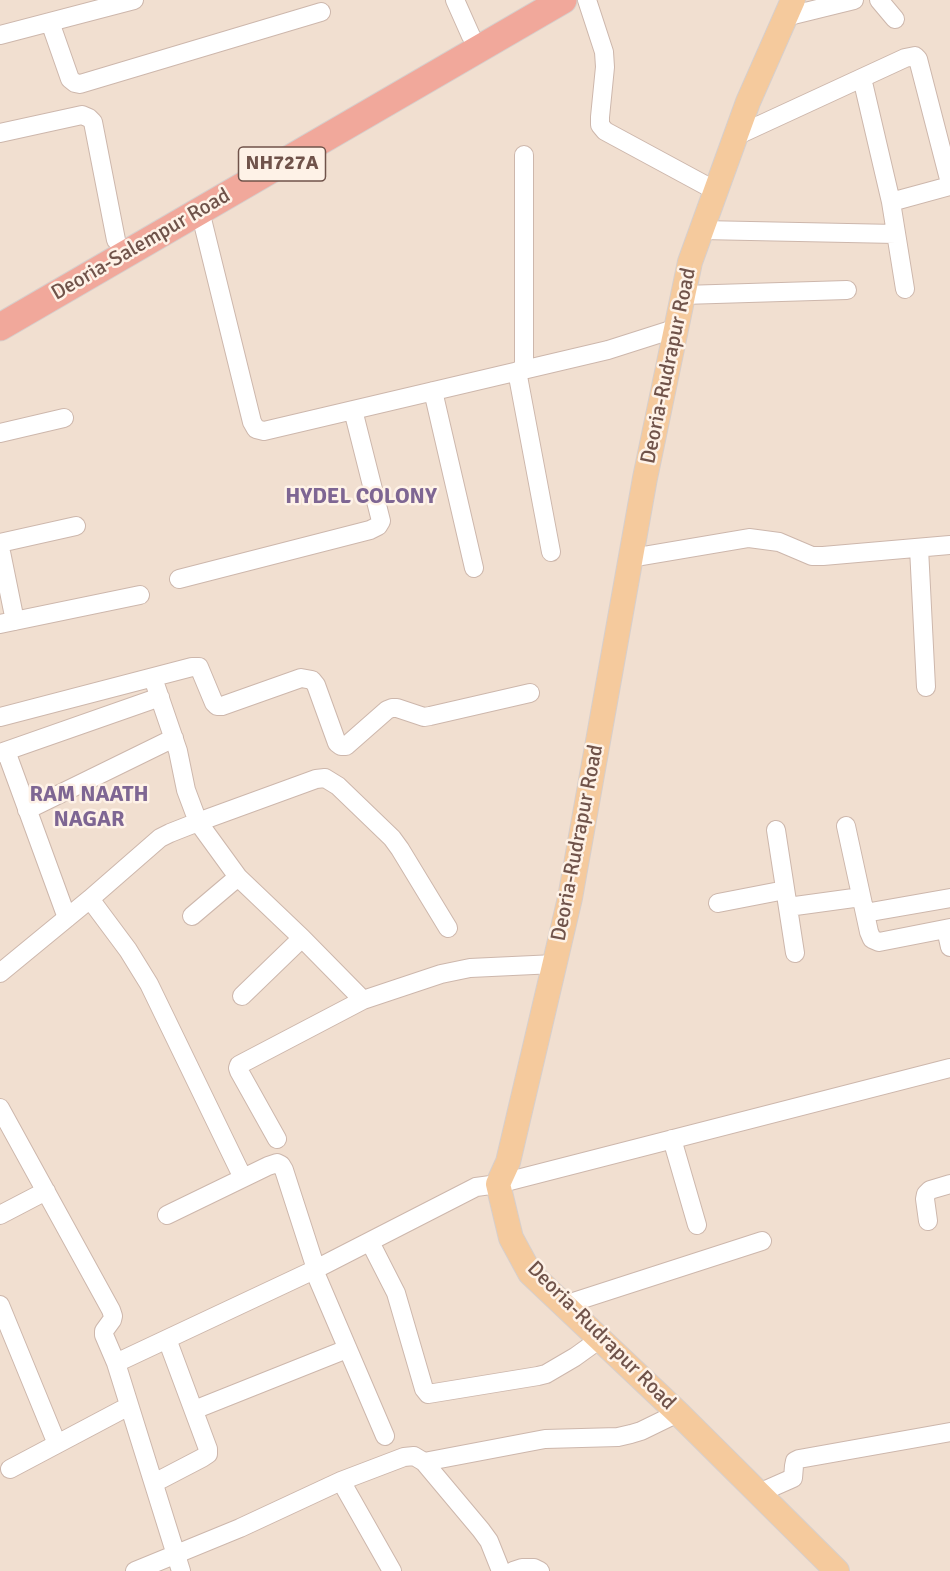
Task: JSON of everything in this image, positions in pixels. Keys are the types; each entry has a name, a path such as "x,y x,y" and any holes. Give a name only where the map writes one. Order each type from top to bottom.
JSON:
{"highway":[{"name":"Deoria-Salempur Road","path":"0,306 533,0"},
{"name":"Deoria-Salempur Road","path":"0,327 563,0"}],"main road":[{"name":"Deoria-Rudrapur Road","path":"789,9 748,102 690,262 645,478 570,898 508,1162 498,1184 511,1238 530,1273 678,1413 837,1571"}],"street":[{"path":"0,35 134,0"},
{"path":"455,0 471,36"},
{"path":"586,0 604,52 605,67 600,125 605,131 716,191"},
{"path":"789,9 854,0"},
{"path":"879,0 895,19"},
{"path":"50,22 70,79 80,84 321,12"},
{"path":"736,136 905,58 915,56 918,59 950,185 891,202"},
{"path":"862,78 891,202 905,289"},
{"path":"0,133 82,115 89,118 93,122 116,240"},
{"path":"524,155 520,370 551,552"},
{"path":"200,211 252,422 256,429 264,431 608,350 676,328"},
{"path":"702,230 896,234"},
{"path":"683,295 847,290"},
{"path":"433,391 474,568"},
{"path":"179,579 378,526 381,520 353,410"},
{"path":"0,433 64,418"},
{"path":"76,526 0,545 7,622 140,595"},
{"path":"631,558 749,538 779,542 812,555 823,556 950,545"},
{"path":"919,548 926,687"},
{"path":"0,717 199,667 217,706 301,678 312,680 316,685 337,743 346,746 392,708 424,717 530,693"},
{"path":"153,678 174,738 186,790 198,822 237,877 363,1000"},
{"path":"68,918 3,752 160,697"},
{"path":"27,810 174,738"},
{"path":"0,973 68,918 160,838 316,779 325,778 338,786 392,838 448,928"},
{"path":"846,826 872,939 879,942 948,928 950,947"},
{"path":"776,830 795,954"},
{"path":"192,916 237,877"},
{"path":"718,903 786,898 863,905 950,898"},
{"path":"90,899 128,950 149,984 243,1178"},
{"path":"242,996 302,938"},
{"path":"277,1139 239,1071 239,1065 363,1000 441,974 470,968 555,964"},
{"path":"116,1363 315,1270 476,1187 498,1184 950,1068"},
{"path":"0,1108 111,1310 112,1320 104,1330 104,1335 116,1363 179,1563"},
{"path":"672,1139 697,1225"},
{"path":"167,1215 268,1166 277,1163 280,1165 284,1170 315,1270 385,1436"},
{"path":"928,1221 926,1194 950,1184"},
{"path":"0,1215 45,1191"},
{"path":"564,1305 762,1241"},
{"path":"369,1242 396,1293 424,1389 428,1394 538,1377 575,1357 600,1339"},
{"path":"0,1305 57,1444"},
{"path":"154,1483 208,1454 167,1339"},
{"path":"194,1410 347,1348"},
{"path":"10,1469 129,1406"},
{"path":"424,1462 545,1439 624,1436 641,1431 678,1413"},
{"path":"759,1494 793,1478 795,1461 799,1459 950,1432"},
{"path":"135,1571 179,1563 240,1528 341,1481 404,1457 414,1456 424,1462 481,1530 489,1541 501,1571"},
{"path":"341,1481 392,1571"},
{"path":"513,1571 534,1568 540,1571"}],"shaded area":[{"path":"0,0 950,0 950,1571 0,1571"}],"district":[{"name":"HYDEL COLONY","path":"361,497"},
{"name":"RAM NAATH NAGAR","path":"89,808"}]}
